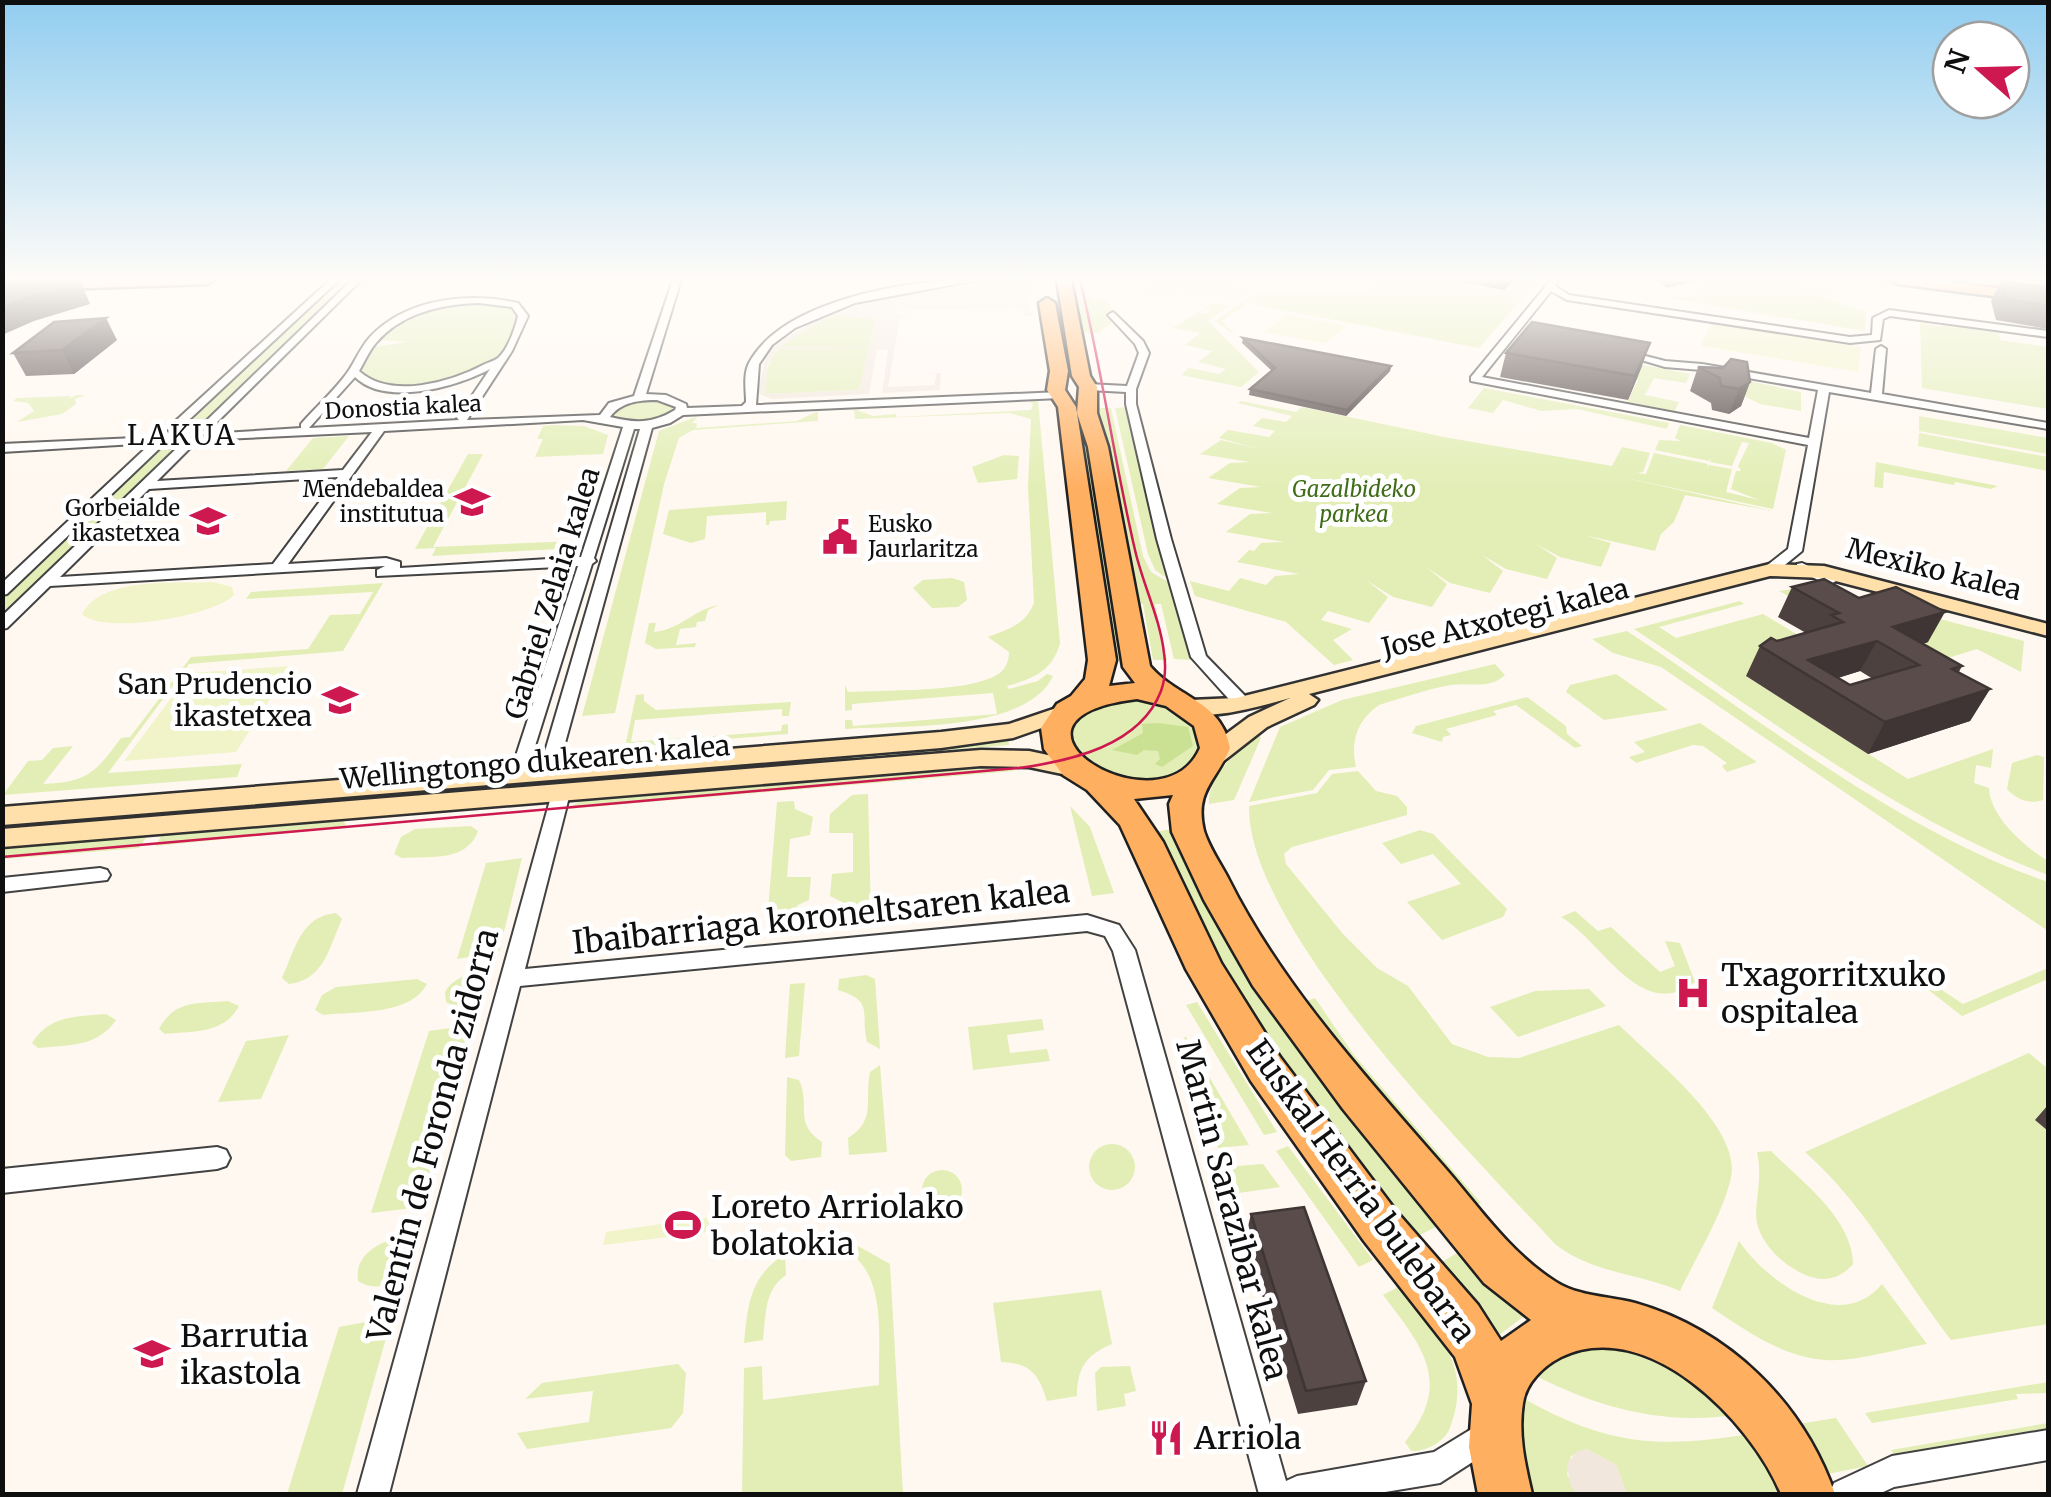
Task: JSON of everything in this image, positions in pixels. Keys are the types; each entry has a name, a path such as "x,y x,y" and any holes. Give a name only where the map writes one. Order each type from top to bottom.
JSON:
{"main road":[{"path":"1056,350 1059,371 1073,390 1087,414 1098,447 1137,667 1154,688 1180,702 1212,730 1215,748 1204,766 1157,788 1126,788 1084,775 1060,755 1054,740 1056,725 1099,680 1102,660 1067,404 1073,390 1081,376 1076,350"},
{"name":"Jose Atxotegi kalea","path":"1180,702 1222,708 1799,561"},
{"name":"Mexiko kalea","path":"1799,561 2048,630"},
{"name":"Jose Atxotegi kalea","path":"1204,766 1279,710 1321,695 1541,643 1590,626 1771,581 1829,581"},
{"name":"Mexiko kalea","path":"1829,581 2048,638"},
{"path":"1074,706 1122,691 1180,702"},
{"name":"Wellingtongo dukearen kalea","path":"2,838 998,734 1074,706"},
{"name":"Wellingtongo dukearen kalea","path":"2,816 520,774 554,782 1002,757 1084,775"},
{"name":"Euskal Herria bulebarra","path":"1204,766 1184,804 1188,832 1220,900 1266,976 1358,1097 1502,1267 1542,1301 1598,1322 1652,1335 1706,1363 1748,1400 1786,1446 1808,1494"},
{"name":"Euskal Herria bulebarra","path":"1084,775 1133,814 1206,970 1239,1026 1345,1181 1459,1320 1484,1360 1494,1416 1496,1463 1505,1494"},
{"path":"1494,1416 1506,1375 1535,1344 1598,1322"}],"street":[{"path":"2,591 254,350"},
{"path":"2,625 287,350"},
{"path":"305,426 354,372 368,350"},
{"path":"463,418 506,350"},
{"path":"639,398 655,350"},
{"path":"657,397 655,388 666,350"},
{"path":"748,406 752,372 765,350"},
{"path":"1143,350 1131,389 1151,485 1184,603 1202,664 1242,703"},
{"path":"1503,350 1475,379 1814,443"},
{"path":"1876,396 1882,350"},
{"path":"1620,353 1665,364 2048,426"},
{"path":"354,372 368,384 409,388 464,378 498,360"},
{"path":"1824,388 1799,561 1829,581"},
{"path":"606,413 629,426 647,426 681,409 1131,389"},
{"path":"606,413 639,398 657,397 681,409"},
{"name":"Donostia kalea","path":"203,434 606,413"},
{"name":"Donostia kalea","path":"203,434 380,428 606,413"},
{"name":"Gabriel Zelaia kalea","path":"520,774 629,426"},
{"name":"Gabriel Zelaia kalea","path":"554,782 647,426"},
{"path":"380,428 274,574 286,579 589,561"},
{"path":"2,445 203,434"},
{"path":"161,437 203,434"},
{"path":"146,485 348,473"},
{"path":"46,582 277,568"},
{"name":"Valentin de Foronda zidorra","path":"373,1494 552,821 554,782"},
{"path":"2,884 100,874"},
{"name":"Ibaibarriaga koroneltsaren kalea","path":"510,979 1087,924 1112,930 1124,950"},
{"name":"Martin Sarazibar kalea","path":"1124,950 1282,1492"},
{"path":"2,1182 218,1158"},
{"path":"1282,1492 1440,1467 1494,1416"},
{"path":"1845,1494 1880,1475 2048,1445"}],"green space":[{"path":"266,350 279,350 204,422 188,423"},
{"path":"372,350 504,350 481,370 440,383 396,385 360,375"},
{"path":"778,350 869,350 859,390 766,394 769,365"},
{"path":"1207,350 1237,350 1259,372 1241,387 1181,375 1189,368 1219,374 1226,369 1198,362 1212,351"},
{"path":"1724,350 1861,350 1858,372"},
{"path":"1921,350 2048,350 2048,409 1922,388"},
{"path":"1643,365 1690,374 1686,383 1654,378 1645,395 1679,402 1674,412 1627,402 1638,380 1631,379"},
{"path":"1744,380 1801,392 1801,411 1760,404 1746,397"},
{"path":"1484,388 1669,423 1667,429 1577,409 1542,411 1503,400 1493,413 1468,408"},
{"path":"85,395 75,399 76,404 62,414 17,422 34,411 28,403 13,401 17,398 71,396 69,399"},
{"path":"658,399 675,404 673,414 640,424 610,418 609,413 633,400"},
{"path":"1029,400 1038,400 1060,643 1047,667 1007,686 1009,689 1038,681 1047,674 1053,676 1039,694 1017,708 990,717 928,726 845,729 845,720 852,720 853,726 997,714 993,693 852,704 852,710 845,711 845,685 848,692 923,689 993,677 1005,667 1009,652 988,637 1021,621 1034,603 1028,487 1031,419 1010,413 855,419 854,409 873,416 897,417 1031,410"},
{"name":"Gazalbideko parkea","path":"1238,403 1296,412 1302,407 1612,466 1622,447 1650,453 1643,472 1637,473 1646,474 1654,453 1708,464 1707,468 1709,465 1732,469 1726,492 1759,500 1731,489 1749,443 1742,442 1732,466 1710,462 1711,458 1709,461 1655,450 1659,440 1681,441 1675,438 1680,425 1772,443 1786,450 1773,509 1612,475 1773,511 1685,495 1674,522 1661,534 1655,551 1584,535 1611,543 1601,567 1560,557 1536,544 1557,558 1547,579 1506,569 1482,555 1503,571 1490,593 1450,583 1426,567 1447,584 1432,607 1393,597 1366,580 1388,597 1369,623 1328,611 1321,620 1352,629 1333,640 1353,660 1334,665 1286,622 1195,596 1190,581 1229,591 1240,578 1266,585 1275,576 1299,574 1237,562 1261,543 1284,542 1226,532 1250,514 1272,513 1217,504 1240,488 1261,487 1208,478 1230,463 1250,462 1200,454 1221,440 1256,448 1219,438 1228,430 1269,437 1275,431 1253,426 1262,418 1286,422 1292,416"},
{"path":"1127,407 1168,579 1155,570 1148,554 1115,408"},
{"path":"1094,408 1111,408 1143,556 1151,572 1170,583 1175,605 1183,611 1195,660 1174,659 1161,604 1155,604 1167,660 1153,660 1143,604 1136,604"},
{"path":"1074,409 1079,409 1089,443 1126,659 1112,659"},
{"path":"818,411 818,421 693,430 679,438 664,484 615,713 582,716 659,431 697,417 692,423 697,423 696,428 797,421"},
{"path":"1919,416 2048,438 2048,454 1919,431"},
{"path":"543,426 584,426 608,435 603,454 535,457 543,439 537,439"},
{"path":"1919,433 2048,457 2048,471 1918,446"},
{"path":"349,436 323,469 286,471 313,438"},
{"path":"178,449 3,617 3,597 159,450"},
{"path":"468,454 483,454 433,547 576,541 574,548 432,556 436,548 415,549"},
{"path":"1004,455 1019,456 1017,479 978,483 972,467"},
{"path":"1876,462 1998,486 1991,489 1955,482 1954,485 1884,472 1883,488 1874,487"},
{"path":"787,501 786,520 770,521 769,525 766,512 707,516 705,539 691,543 663,534 669,510"},
{"path":"952,578 964,582 967,600 958,607 932,608 913,588 923,580"},
{"path":"213,582 232,587 234,595 182,616 111,623 82,614 106,593 123,588"},
{"path":"383,583 343,651 189,664 108,773 242,764 237,777 3,795 28,761 42,760 53,748 73,746 43,784 71,781 89,773 121,738 130,737 191,657 308,649 330,615 360,614 373,592 246,599 251,592"},
{"path":"1799,588 1871,601 2024,641 2021,672 1977,649 1902,672 1877,658 1927,642 1844,627 1779,591"},
{"path":"1740,601 1744,604 1659,627 1676,638 1763,614 1828,653 1747,677 1908,779 1993,749 1991,768 1976,765 1974,783 1989,788 2002,820 2048,861 2048,875 1993,852 1886,796 1634,629"},
{"path":"719,605 708,610 705,621 697,622 696,627 680,629 676,645 696,643 695,647 656,649 645,643 649,623 656,623 654,632 664,630 702,610"},
{"path":"1627,631 1884,804 1938,834 2048,882 2048,931 1661,667 1613,653 1592,639"},
{"path":"1495,664 1505,675 1499,680 1442,687 1379,705 1357,732 1356,767 1329,770 1313,790 1249,802 1280,727 1342,700"},
{"path":"291,666 236,752 124,761 190,673"},
{"path":"1616,674 1668,710 1604,720 1566,692 1570,685"},
{"path":"644,694 644,701 656,710 791,702 789,716 782,716 782,709 635,720 631,742 781,731 782,725 788,724 788,734 625,747 636,695"},
{"path":"1131,697 1163,702 1194,720 1203,749 1169,775 1140,781 1109,773 1071,755 1068,724 1083,709"},
{"path":"1527,697 1566,726 1567,734 1582,746 1575,748 1516,705 1493,711 1497,715 1446,729 1451,735 1443,737 1442,742 1412,733 1416,726"},
{"path":"1700,723 1757,762 1727,772 1722,766 1727,763 1703,746 1693,745 1636,763 1629,757 1645,752 1634,742"},
{"path":"1142,724 1188,727 1193,746 1162,767 1155,764 1160,759 1158,751 1144,750 1137,755 1112,750 1143,733"},
{"path":"1258,732 1261,738 1234,800 1209,804 1218,774"},
{"path":"1008,738 1009,745 498,787 501,781"},
{"path":"2037,755 2044,757 2043,800 2028,801 2007,789 2012,763"},
{"path":"1003,762 1014,771 567,809 585,798"},
{"path":"1358,771 1376,791 1397,796 1407,807 1407,815 1292,847 1284,854 1286,864 1343,934 1377,968 1408,986 1452,1044 1488,1057 1519,1058 1619,1025 1691,1094 1723,1137 1731,1157 1731,1177 1716,1219 1680,1291 1599,1267 1555,1244 1370,1037 1284,914 1258,856 1249,806 1317,793 1332,774"},
{"path":"485,781 483,789 3,828 3,821"},
{"path":"868,794 871,915 853,916 848,905 830,896 832,874 853,872 853,833 829,833 830,814 852,795"},
{"path":"794,801 795,809 813,817 810,835 790,839 787,877 811,877 809,900 798,905 787,921 767,922 777,802"},
{"path":"1070,806 1090,827 1114,893 1092,896"},
{"path":"329,818 344,821 346,827 155,846 162,835"},
{"path":"471,826 478,831 473,841 457,853 402,858 394,854 401,837 415,829"},
{"path":"1172,829 1443,1223 1411,1240 1338,1148 1220,968 1155,832"},
{"path":"1420,830 1433,834 1507,909 1503,917 1442,940 1407,902 1461,884 1433,854 1401,864 1382,843"},
{"path":"147,836 139,848 3,859 3,849"},
{"path":"522,858 499,952 457,959 486,863"},
{"path":"1575,911 1598,931 1611,927 1660,972 1675,966 1665,941 1680,943 1695,982 1675,992 1657,993 1639,986 1561,917"},
{"path":"336,913 342,919 324,961 310,976 289,984 282,978 301,936 315,920"},
{"path":"2048,968 2048,979 1962,1016 1913,978 1919,975 1963,1004"},
{"path":"481,975 490,986 477,1001 465,1006 446,1002 445,992 456,980"},
{"path":"866,975 875,979 880,1049 867,1042 862,1004 838,990 839,979"},
{"path":"417,979 427,984 408,1002 395,1007 323,1015 315,1010 322,995 336,987"},
{"path":"805,983 799,1056 785,1058 790,984"},
{"path":"1589,989 1606,1006 1518,1037 1490,1007 1535,991"},
{"path":"1315,998 1354,1055 1481,1203 1473,1206 1304,1002"},
{"path":"228,1001 239,1006 217,1026 165,1034 159,1029 180,1008"},
{"path":"1197,1002 1277,1132 1264,1135 1186,1005"},
{"path":"106,1014 116,1020 92,1040 38,1048 32,1043 55,1022"},
{"path":"1042,1019 1044,1030 1007,1035 1010,1053 1047,1049 1050,1061 973,1070 968,1027"},
{"path":"471,1025 420,1207 371,1213 429,1031"},
{"path":"289,1035 261,1099 218,1102 246,1041"},
{"path":"1186,1037 1249,1145 1218,1148"},
{"path":"2029,1053 2048,1069 2048,1113 2035,1120 2048,1131 2048,1324 1951,1340 1847,1195 1805,1152"},
{"path":"880,1065 887,1152 849,1155 848,1138 866,1117 870,1072"},
{"path":"787,1077 799,1080 805,1121 822,1142 821,1157 791,1161 785,1155"},
{"path":"1112,1144 1128,1151 1135,1167 1128,1183 1112,1190 1096,1183 1089,1167 1096,1151"},
{"path":"1288,1146 1373,1260 1359,1267 1276,1151"},
{"path":"1771,1151 1823,1202 1844,1231 1853,1264 1839,1275 1823,1279 1801,1273 1774,1253 1761,1235 1756,1214 1757,1152"},
{"path":"1263,1164 1280,1187 1231,1194 1224,1167"},
{"path":"942,1170 956,1176 962,1190 956,1204 942,1210 928,1204 922,1190 928,1176"},
{"name":"Loreto Arriolako bolatokia","path":"709,1217 708,1232 603,1245 606,1232"},
{"path":"393,1239 405,1241 412,1251 399,1276 376,1287 358,1281 362,1259 378,1245"},
{"path":"1739,1241 1751,1257 1785,1286 1826,1304 1846,1305 1865,1298 1882,1284 1927,1344 1825,1360 1794,1354 1765,1341 1712,1308"},
{"path":"858,1246 890,1264 903,1494 742,1494 744,1368 762,1366 763,1400 879,1385 877,1302 867,1272 858,1260"},
{"path":"1464,1249 1527,1314 1491,1341 1433,1267"},
{"path":"785,1254 786,1275 770,1296 763,1340 744,1343 753,1292 764,1272"},
{"path":"1402,1285 1440,1335 1455,1369 1457,1388 1456,1408 1446,1435 1433,1446 1416,1451 1411,1451 1405,1442 1427,1401 1427,1366 1410,1332 1383,1295"},
{"path":"1101,1290 1112,1344 1085,1364 1077,1396 1047,1401 1032,1372 1001,1362 993,1303"},
{"path":"392,1317 342,1494 287,1494 339,1327"},
{"path":"1580,1342 1652,1353 1740,1414 1684,1418 1630,1411 1578,1395 1527,1371"},
{"path":"678,1364 686,1373 683,1413 671,1428 527,1449 517,1433 589,1422 593,1391 525,1399 542,1383"},
{"path":"1130,1366 1136,1391 1124,1394 1126,1406 1097,1411 1095,1373 1101,1367"},
{"path":"2048,1382 2048,1393 2016,1394 2018,1399 1872,1423 1865,1413"},
{"path":"1514,1393 1575,1424 1630,1439 1687,1441 1755,1433 1789,1494 1627,1494 1616,1465 1587,1449 1571,1456 1567,1474 1577,1494 1519,1494 1510,1468"},
{"path":"1836,1418 1868,1466 1822,1475 1792,1425"},
{"path":"2048,1423 2048,1435 1898,1461 1891,1450"}],"shaded area":[{"path":"768,350 776,350 767,366 766,394 859,390 869,350 894,350 888,387 934,385 937,374 930,373 941,373 940,390 882,393 888,350 877,350 869,394 772,399 757,393"},
{"path":"1587,1449 1616,1465 1627,1494 1577,1494 1570,1485 1567,1464 1577,1451"}],"building":[{"path":"17,350 62,350 62,350 13,353"},
{"path":"1256,350 1306,350 1391,366 1347,410 1250,389 1275,368"},
{"path":"1509,350 1647,350 1635,376 1506,353"},
{"path":"1731,359 1747,362 1750,382 1739,389 1721,386 1720,378 1698,367 1723,368"},
{"path":"1824,579 1859,598 1896,587 1945,612 1893,627 1962,666 1952,669 1990,689 1885,722 1760,646 1771,638 1777,641 1843,622 1831,615 1839,613 1792,587","holes":["1877,641 1919,665 1850,685 1808,660"]},
{"path":"1304,1207 1366,1381 1306,1391 1251,1214"}],"tram line":[{"path":"2,857 1019,768 1101,748 1120,738 1151,710 1162,687 1165,658 1135,550 1095,350"}],"place":[{"name":"Mendebaldea institutua","path":"472,502"},
{"name":"Gorbeialde ikastetxea","path":"208,521"},
{"name":"Eusko Jaurlaritza","path":"840,537"},
{"name":"San Prudencio ikastetxea","path":"340,700"},
{"name":"Txagorritxuko ospitalea","path":"1693,993"},
{"name":"Loreto Arriolako bolatokia","path":"683,1225"},
{"name":"Barrutia ikastola","path":"152,1354"},
{"name":"Arriola","path":"1166,1438"}],"district":[{"name":"LAKUA","path":"182,435"}]}
